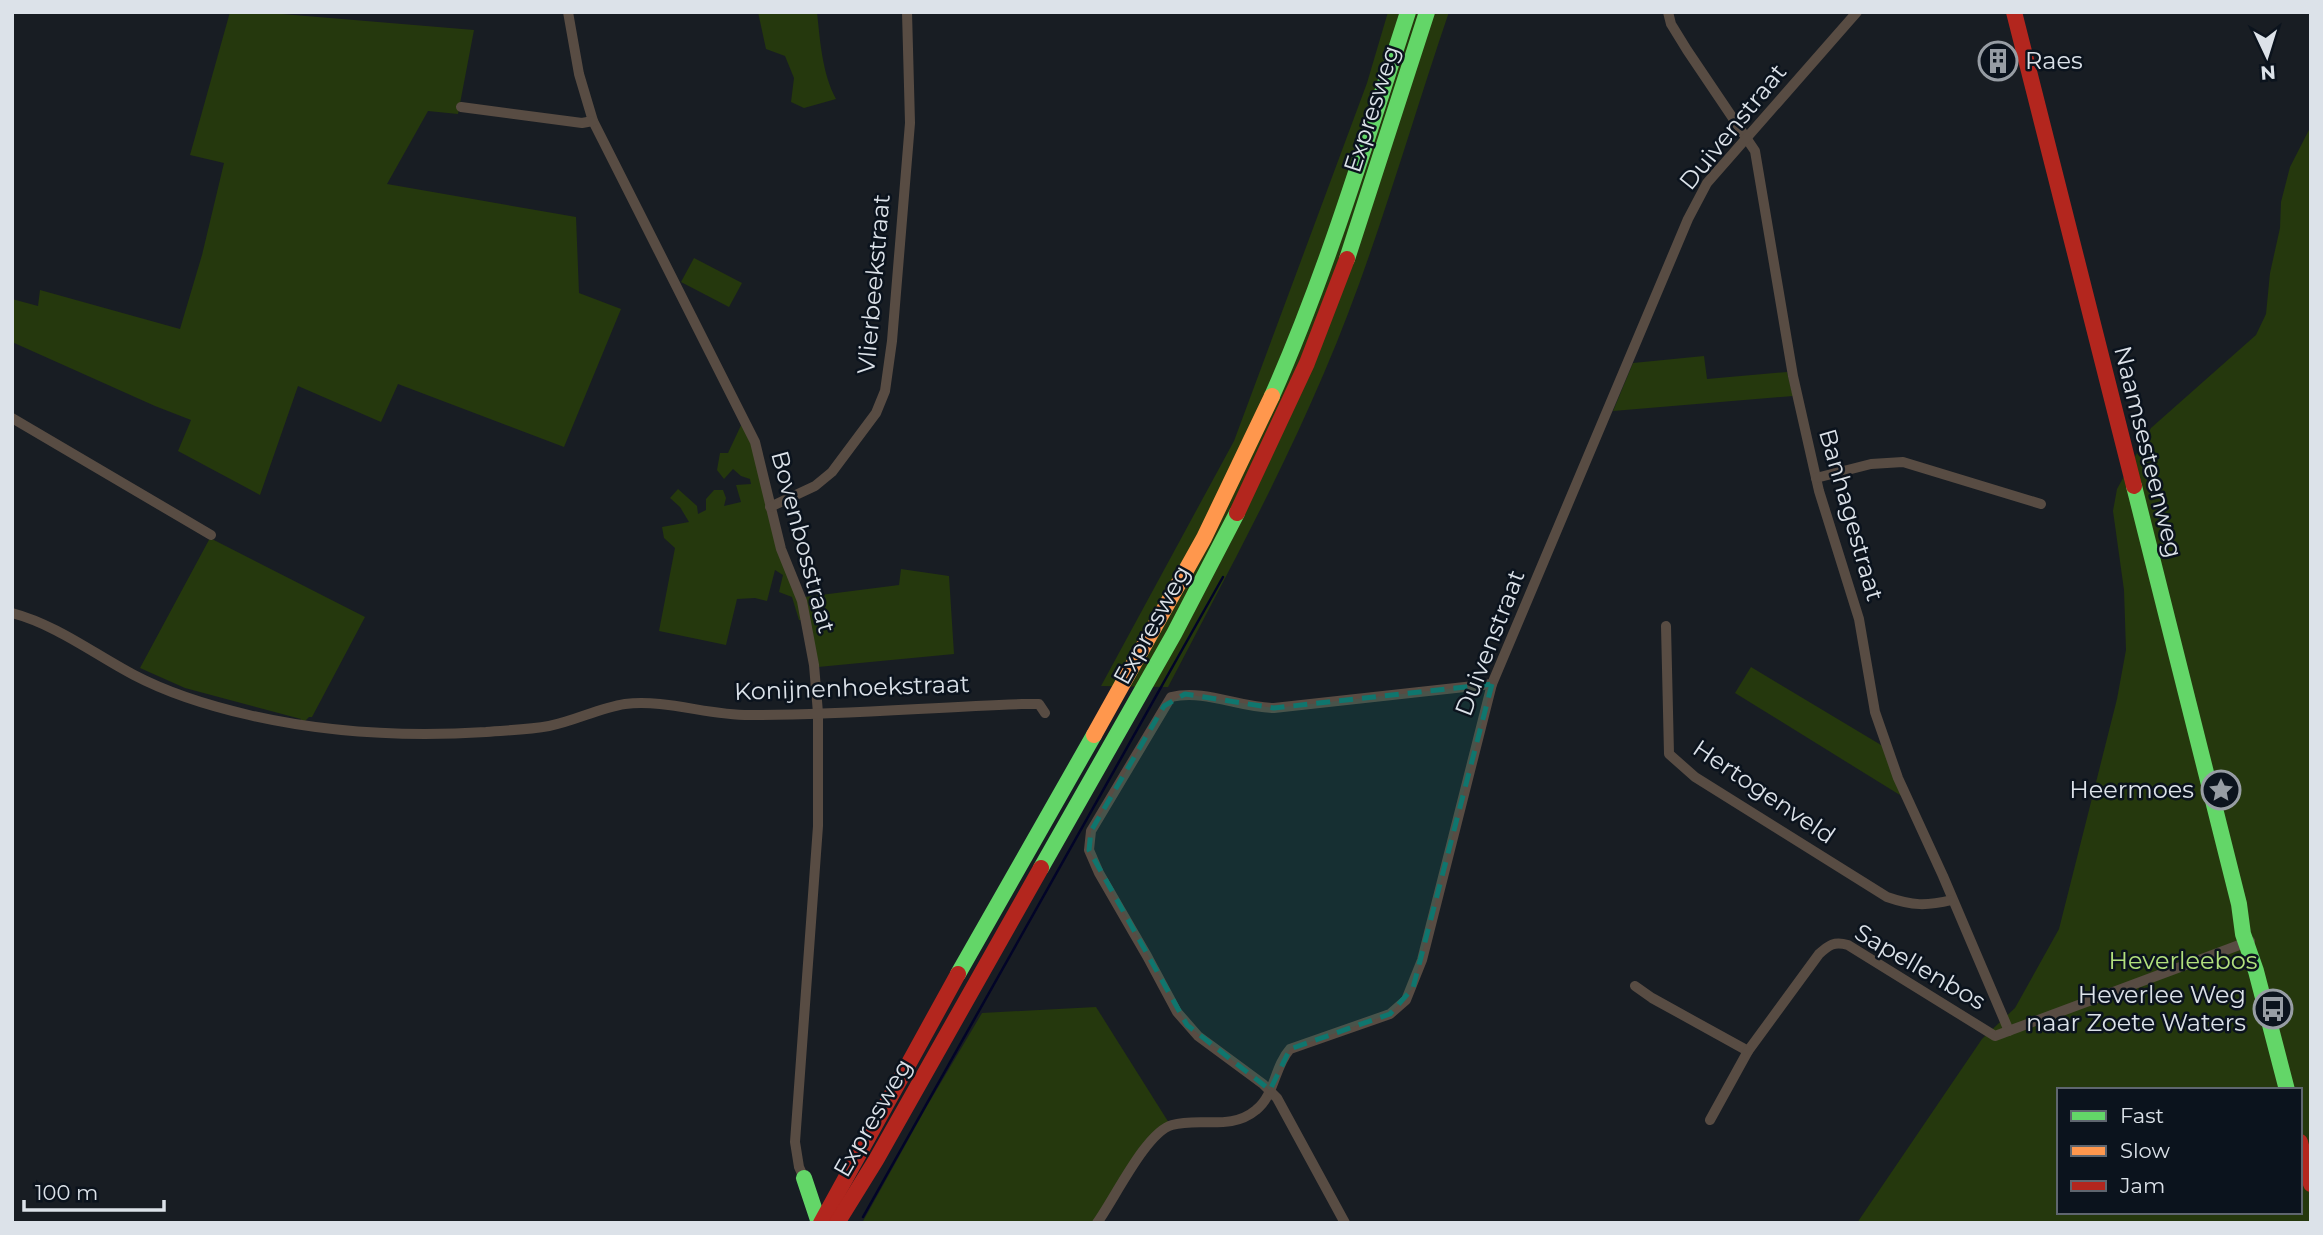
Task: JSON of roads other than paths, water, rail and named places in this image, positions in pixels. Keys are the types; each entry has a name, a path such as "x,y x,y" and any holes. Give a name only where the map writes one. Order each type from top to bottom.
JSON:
{"main road":[{"name":"Expresweg","path":"820,1223 940,1004 1166,609 1228,492 1262,421 1318,284 1408,12"},
{"name":"Expresweg","path":"840,1220 1151,674 1245,499 1287,410 1336,289 1427,12"},
{"name":"Naamsesteenweg","path":"2014,12 2286,1088"},
{"path":"2302,1150 2311,1184"},
{"path":"804,1178 824,1192 841,1188"},
{"path":"804,1178 820,1223"}],"street":[{"name":"Bovenbosstraat","path":"568,12 579,74 593,121 755,442 781,549 802,601 814,665 818,713 818,826 795,1142 799,1167 804,1178"},
{"name":"Vlierbeekstraat","path":"770,507 815,486 832,472 876,413 885,391 892,341 910,123 907,12"},
{"name":"Banhagestraat","path":"1668,12 1671,24 1687,50 1755,151 1787,347 1816,478 1859,619 1873,704 1882,736 2009,1031"},
{"name":"Duivenstraat","path":"1097,1223 1158,1133 1176,1124 1226,1122 1247,1117 1263,1104 1282,1058 1290,1049 1390,1014 1406,1000 1413,988 1439,899 1492,684 1688,219 1707,183 1857,12"},
{"path":"461,107 582,123 593,121"},
{"path":"12,418 211,535"},
{"path":"1816,478 1871,464 1903,462 2042,504"},
{"name":"Konijnenhoekstraat","path":"12,613 32,618 61,632 135,675 173,693 248,715 298,725 369,733 446,734 548,726 626,704 648,704 748,716 1022,704 1039,704 1045,713"},
{"name":"Hertogenveld","path":"1666,626 1669,754 1695,777 1887,897 1905,904 1927,906 1952,900"},
{"path":"1345,1223 1277,1098 1187,1025 1177,1012 1099,873 1090,850 1091,831 1171,697 1202,695 1261,708 1274,708 1492,684"},
{"path":"2009,1031 2249,941"},
{"name":"Sapellenbos","path":"1710,1120 1748,1051 1819,954 1830,944 1839,942 1859,951 1996,1036 2009,1031"},
{"path":"1635,986 1748,1051"}],"waterway":[{"path":"863,1217 1223,577"}],"place":[{"name":"Raes","path":"1998,61"},
{"name":"Heermoes","path":"2221,790"},
{"name":"Heverlee Weg naar Zoete Waters","path":"2273,1009"}],"park label":[{"name":"Heverleebos","path":"2183,961"}]}
